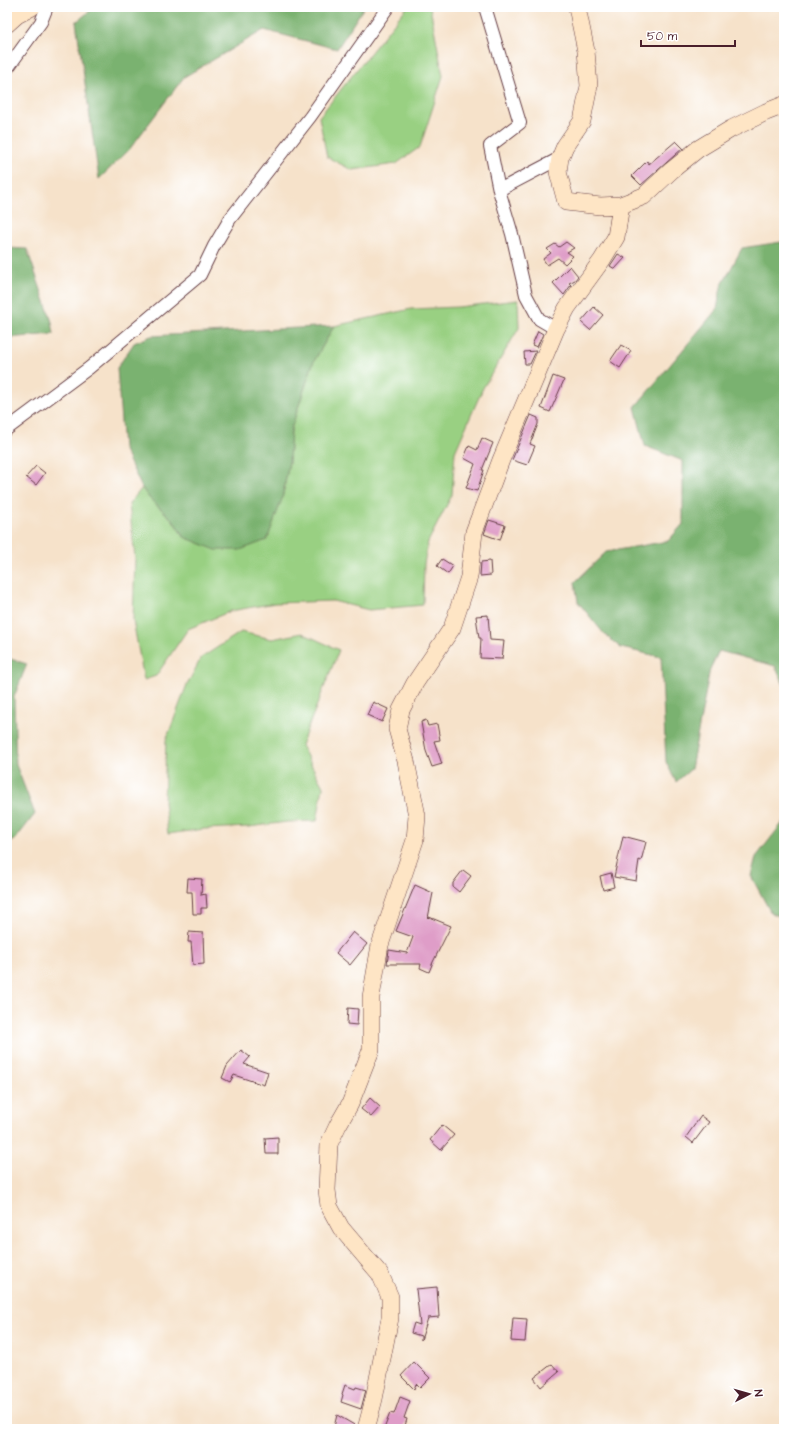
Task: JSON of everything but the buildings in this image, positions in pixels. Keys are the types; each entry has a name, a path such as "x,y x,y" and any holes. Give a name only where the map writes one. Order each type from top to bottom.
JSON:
{"main road":[{"path":"7,24 17,15 32,7"},
{"path":"577,7 586,51 589,86 582,121 565,146 560,158 558,172 566,202 600,206 621,205 644,196 672,170 698,149 724,133 766,112 784,105"},
{"path":"366,1429 374,1399 390,1318 390,1298 380,1274 341,1228 329,1206 326,1190 329,1144 350,1104 371,1050 371,997 380,945 415,840 417,816 406,761 397,729 400,710 415,683 452,628 469,577 474,532 501,460 556,329 567,308 602,260 616,237 621,205"}],"street":[{"path":"7,69 41,22 47,7"},
{"path":"7,429 89,368 200,275 214,246 230,219 310,117 388,7"},
{"path":"485,7 520,123 490,146 499,190 512,234 526,295 539,319 556,329"},
{"path":"499,190 560,158"}],"green space":[{"path":"95,7 364,7 337,49 264,30 184,77 129,150 99,179 76,22"},
{"path":"407,7 430,7 443,76 420,147 396,164 352,170 327,157 319,117"},
{"path":"781,242 784,248 784,685 775,666 719,651 710,669 691,769 676,782 666,762 661,657 621,648 605,635 578,602 575,582 606,552 668,541 683,524 683,461 645,446 635,407 717,309 721,287 742,248"},
{"path":"7,248 27,249 52,322 54,334 7,338"},
{"path":"518,300 519,328 483,388 455,452 452,495 428,542 424,564 423,605 369,610 333,601 275,603 231,611 188,629 156,676 144,680 133,620 135,558 129,504 142,488 150,499 172,519 184,537 282,499 289,462 291,429 313,363 334,326 411,309 458,307"},
{"path":"334,326 313,363 291,429 289,462 282,499 267,540 240,550 216,550 184,537 172,519 150,499 142,488 123,448 117,368 134,343 151,336"},
{"path":"241,632 272,639 302,633 339,650 301,745 323,787 317,821 204,829 168,834 164,802 166,740 186,687 201,658"},
{"path":"7,658 27,664 14,697 16,765 35,814 15,840 7,842"},
{"path":"784,821 784,918 771,913 751,876 756,857"}]}
